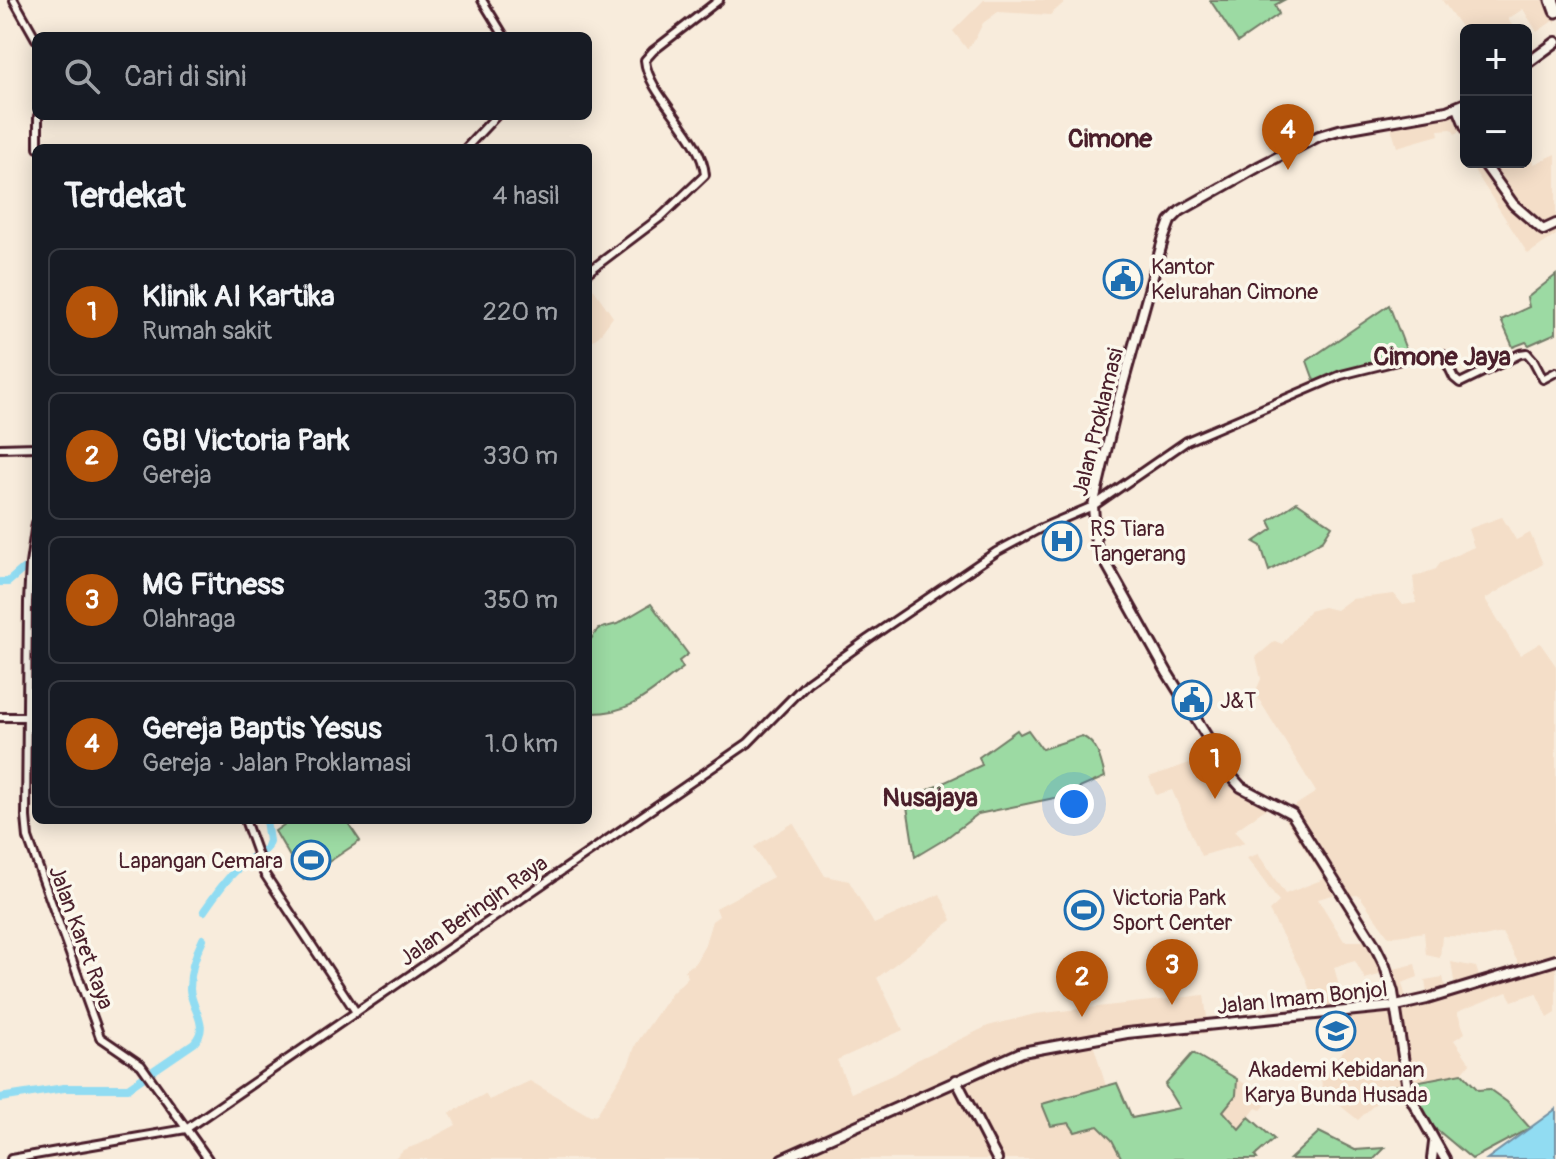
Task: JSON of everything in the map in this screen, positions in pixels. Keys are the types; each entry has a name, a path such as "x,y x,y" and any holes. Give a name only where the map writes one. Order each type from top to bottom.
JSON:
{"highway":[{"path":"1552,0 1556,11"}],"main road":[{"path":"1532,60 1556,42"},
{"name":"Jalan Proklamasi","path":"1445,1159 1406,1084 1393,992 1374,944 1292,814 1238,784 1190,712 1096,545 1093,506 1116,409 1163,240 1173,217 1246,173 1319,136 1460,105"},
{"path":"1487,168 1524,215 1543,230 1556,224"},
{"name":"Jalan Imam Bonjol","path":"782,1159 1022,1052 1115,1035 1396,1006 1556,960"},
{"path":"1393,992 1380,1007 1398,1019 1412,1002"},
{"path":"956,1080 997,1159"},
{"path":"1432,1159 1434,1142"}],"street":[{"path":"14,0 32,32"},
{"path":"482,0 502,32"},
{"path":"592,269 662,216 705,175 686,132 648,74 645,60 719,0"},
{"path":"38,120 38,144"},
{"path":"470,144 492,120"},
{"name":"Jalan Beringin Raya","path":"186,1129 751,742 808,682 868,639 996,552 1093,506 1187,441 1341,375 1405,359 1440,355 1460,383 1527,353 1543,379 1556,372"},
{"path":"0,448 32,447"},
{"name":"Jalan Karet Raya","path":"32,550 29,575 26,817 30,843 100,1037 138,1062 208,1159"},
{"path":"0,717 32,717"},
{"path":"246,824 267,878 356,1012"},
{"path":"11,1159 186,1129"}],"shaded area":[{"path":"984,0 1067,0 1050,15 998,12 983,23 967,49 953,31"},
{"path":"1442,0 1556,0 1556,23 1554,20 1537,32 1523,9 1508,19 1511,24 1460,26"},
{"path":"1460,102 1460,131 1455,134 1452,129 1438,130 1439,135 1397,147 1388,118 1449,110"},
{"path":"1556,154 1556,235 1528,254 1473,168 1532,168 1532,160 1534,164"},
{"path":"592,287 613,317 592,341"},
{"path":"1502,517 1516,540 1530,533 1543,564 1485,599 1520,655 1540,643 1556,666 1556,1013 1548,1018 1536,993 1512,1001 1507,992 1457,1012 1465,1033 1454,1040 1470,1063 1462,1073 1394,1086 1358,1120 1322,1091 1321,1074 1346,1048 1336,1014 1318,1016 1306,979 1269,911 1279,902 1247,858 1258,854 1285,894 1324,879 1282,814 1316,792 1255,693 1261,679 1256,657 1275,641 1282,644 1309,611 1324,607 1336,610 1351,599 1394,594 1403,605 1416,603 1413,577 1436,569 1441,562 1474,547 1468,529","holes":["1343,892 1346,896 1359,895 1389,937 1424,932 1426,955 1440,958 1442,936 1483,937 1502,933 1520,966 1481,982 1476,967 1451,962 1455,987 1446,989 1443,977 1425,980 1427,994 1406,998 1402,983 1418,977 1415,964 1394,969 1380,947 1371,941 1344,941 1318,899","1355,961 1365,979 1386,973 1389,991 1383,1001 1351,1009 1348,990 1340,990 1334,967"]},
{"path":"1219,753 1235,780 1277,801 1234,831 1245,843 1201,856 1172,790 1156,795 1149,777"},
{"path":"793,823 825,876 849,881 874,924 940,894 952,920 877,978 903,1030 837,1060 851,1093 988,1026 1035,1014 1204,995 1209,1033 1093,1044 1106,1086 1042,1104 1069,1123 1075,1132 1098,1126 1112,1140 1122,1159 394,1159 403,1150 456,1125 450,1113 485,1094 489,1100 530,1081 590,1116 597,1114 629,1063 636,1044 671,994 688,977 685,970 695,963 712,921 719,916 716,908 773,877 754,847"},
{"path":"1237,1079 1271,1099 1261,1110 1256,1108 1239,1130 1222,1111 1236,1095"}],"green space":[{"path":"1210,0 1284,0 1275,5 1279,14 1238,42"},
{"path":"1556,275 1556,333 1529,345 1526,342 1513,347 1501,320 1529,307 1527,298"},
{"path":"1389,305 1408,355 1335,374 1315,383 1307,361"},
{"path":"1297,502 1332,526 1323,540 1269,571 1261,546 1254,542 1273,529 1269,521"},
{"path":"651,604 688,654 679,661 683,668 639,700 616,710 592,713 592,638 598,629 617,624"},
{"path":"1017,730 1020,734 1028,730 1042,749 1082,736 1095,748 1105,777 1059,797 978,814 915,857 906,800 982,765 979,757"},
{"name":"Lapangan Cemara","path":"285,824 349,824 360,841 303,879 275,831"},
{"path":"1193,1053 1237,1079 1236,1095 1223,1111 1239,1129 1249,1117 1274,1139 1255,1156 1257,1159 1122,1159 1112,1140 1098,1126 1075,1132 1069,1123 1051,1126 1042,1104 1117,1083 1132,1118 1179,1108 1165,1085"},
{"path":"1462,1073 1478,1090 1489,1089 1507,1102 1530,1128 1472,1159 1416,1112 1394,1086"},
{"path":"1319,1132 1355,1150 1385,1148 1374,1159 1290,1159"}],"water":[{"path":"1556,1109 1556,1159 1487,1159"}],"waterway":[{"path":"0,582 8,582 23,569"},
{"path":"204,911 238,868 266,849 269,841 267,824"},
{"path":"0,1098 64,1088 128,1088 194,1043 201,1030 190,982 203,939"}],"place":[{"name":"Gereja Baptis Yesus","path":"1288,170"},
{"name":"Kantor Kelurahan Cimone","path":"1123,279"},
{"name":"RS Tiara Tangerang","path":"1062,541"},
{"name":"J&T","path":"1192,700"},
{"name":"Klinik AI Kartika","path":"1215,799"},
{"name":"Lapangan Cemara","path":"311,860"},
{"name":"Victoria Park Sport Center","path":"1084,910"},
{"name":"MG Fitness","path":"1172,1005"},
{"name":"GBI Victoria Park","path":"1082,1017"},
{"name":"Akademi Kebidanan Karya Bunda Husada","path":"1336,1031"}],"district":[{"name":"Cimone","path":"1110,138"},
{"name":"Cimone Jaya","path":"1442,356"},
{"name":"Nusajaya","path":"930,797"}]}
